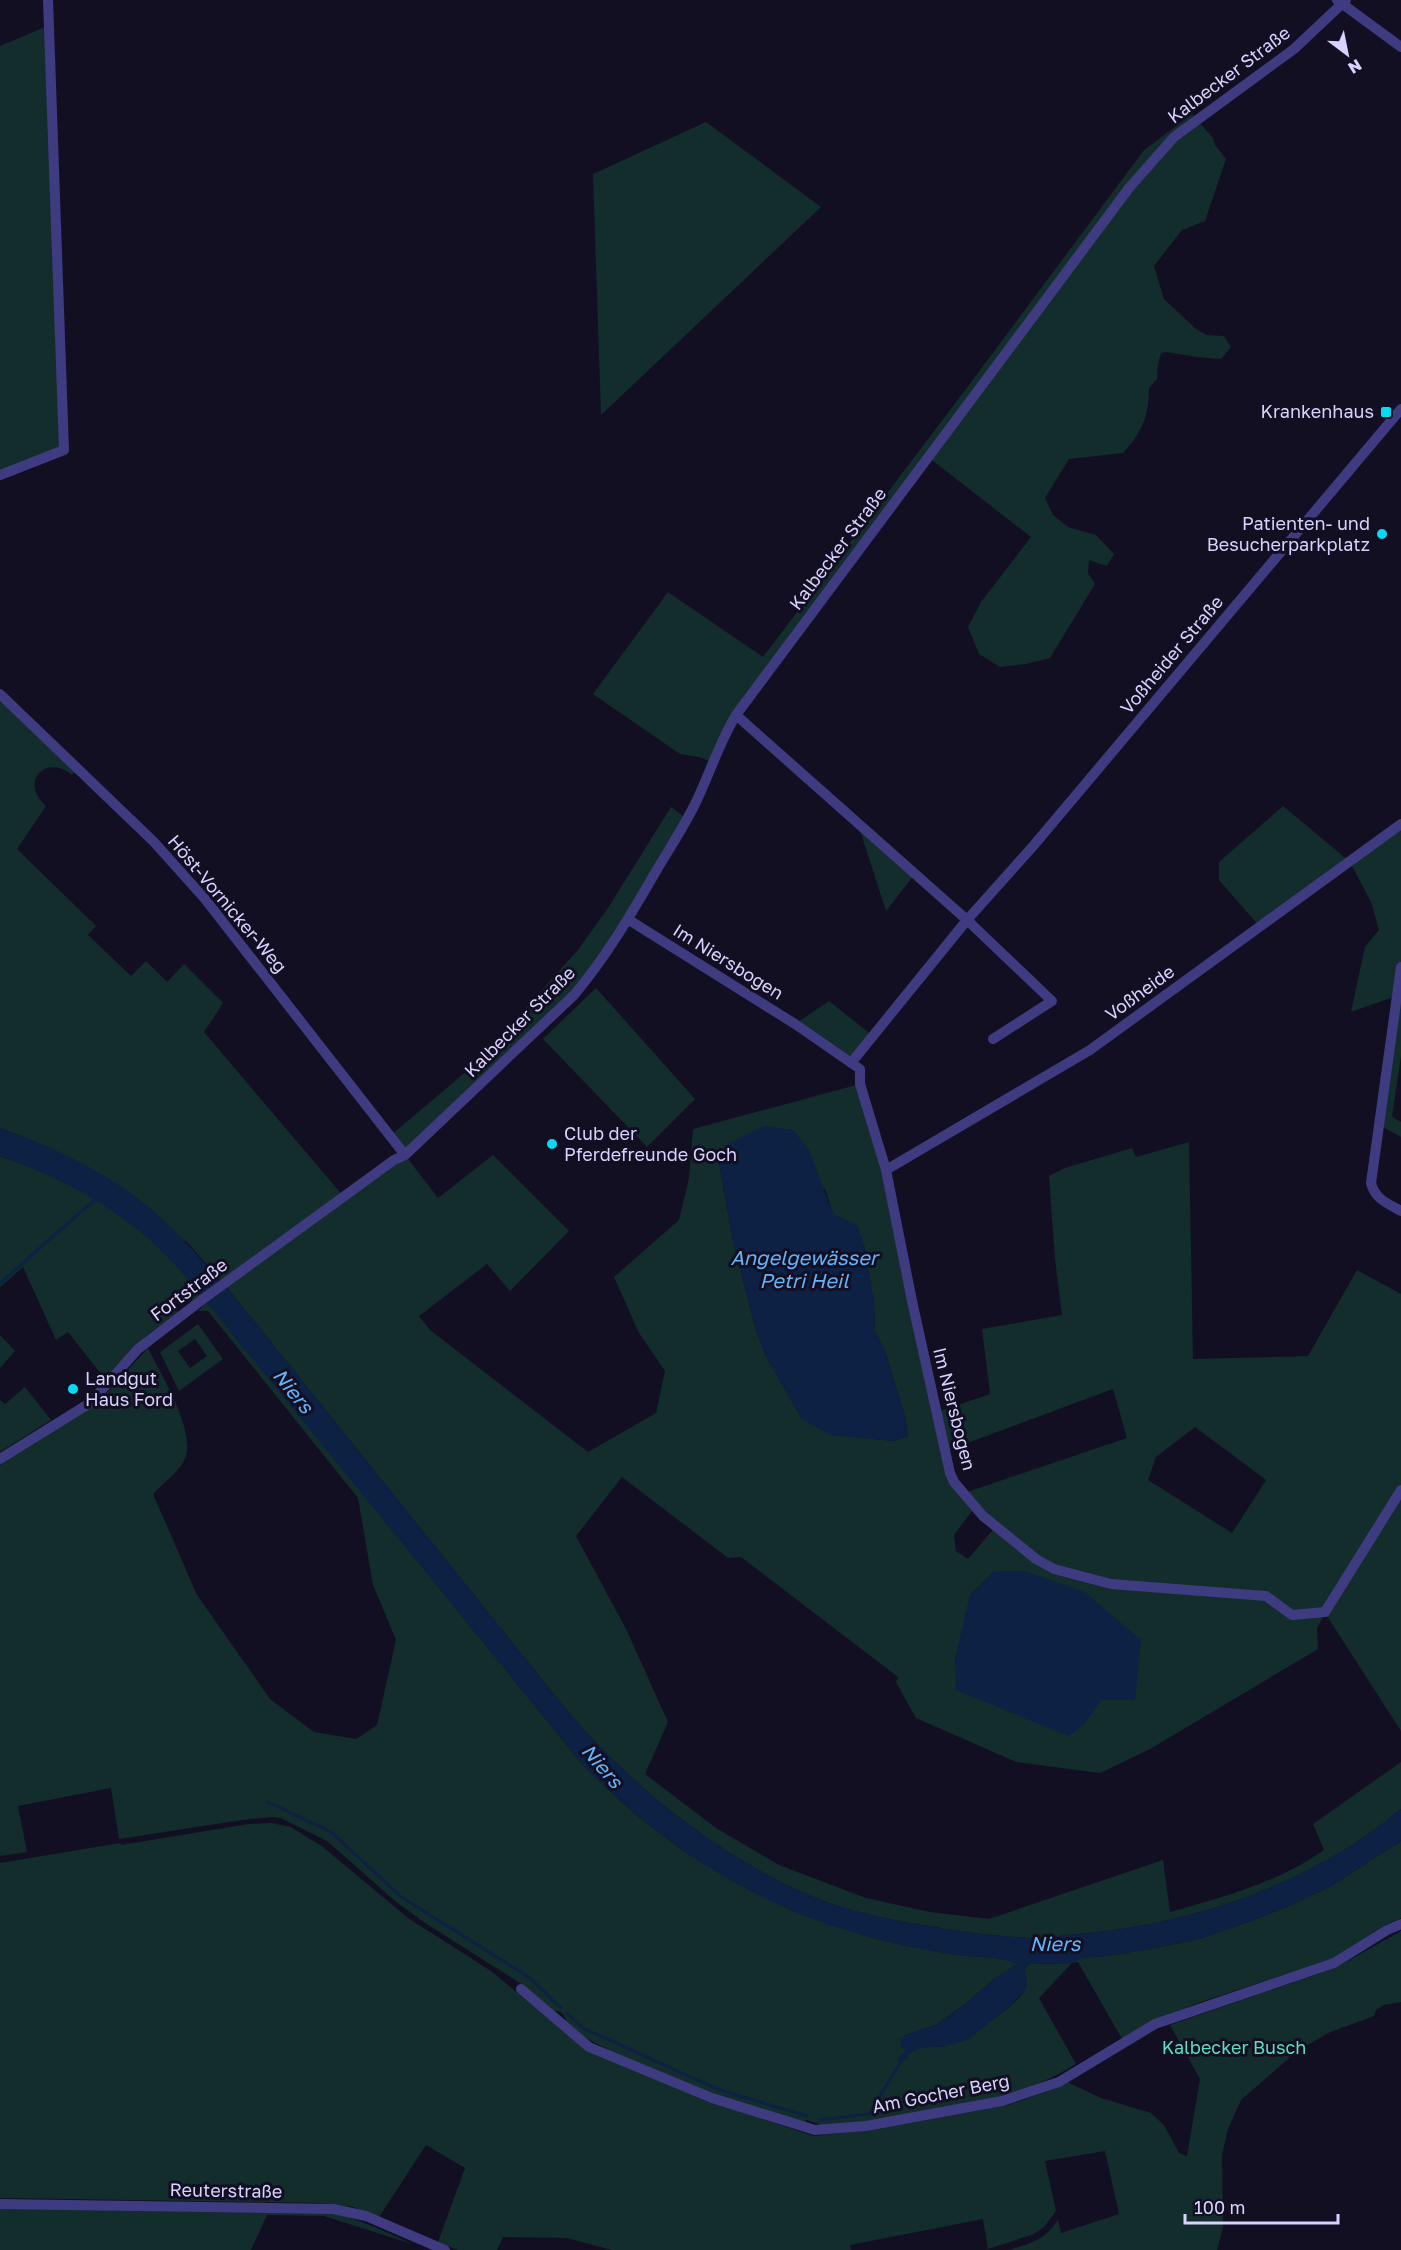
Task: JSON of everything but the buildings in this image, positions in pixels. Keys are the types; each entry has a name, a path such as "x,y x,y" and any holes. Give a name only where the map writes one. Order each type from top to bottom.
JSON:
{"street":[{"path":"0,475 64,450 48,0"},
{"path":"1342,2 1401,46"},
{"name":"Kalbecker Straße","path":"405,1155 574,995 591,975 629,920 681,832 698,799 722,738 736,715 1129,188 1173,137 1286,55 1342,2"},
{"name":"Voßheider Straße","path":"851,1063 967,920 1034,845 1401,409"},
{"name":"Höst-Vornicker-Weg","path":"0,694 154,842 198,891 405,1155"},
{"path":"736,715 967,920 1052,1001 993,1039"},
{"name":"Voßheide","path":"886,1170 1090,1050 1401,824"},
{"name":"Im Niersbogen","path":"629,920 795,1024 860,1069 860,1084 886,1170 950,1473 954,1482 983,1516 1036,1559 1066,1573 1111,1584 1266,1596 1292,1616 1325,1612 1401,1490"},
{"path":"1401,967 1371,1183 1379,1199 1401,1211"},
{"name":"Fortstraße","path":"0,1459 90,1403 138,1349 202,1299 394,1160 405,1155"},
{"name":"Am Gocher Berg","path":"520,1989 589,2047 712,2098 814,2130 866,2126 1002,2102 1059,2082 1155,2024 1334,1963 1387,1930 1401,1924"},
{"name":"Reuterstraße","path":"0,2204 333,2209 366,2216 445,2250"}],"green space":[{"path":"50,25 64,450 0,475 0,46"},
{"path":"1192,114 1213,138 1215,145 1226,159 1205,221 1182,230 1154,266 1164,299 1196,329 1207,335 1224,336 1231,347 1221,359 1161,353 1157,379 1149,388 1146,415 1140,431 1130,446 1123,453 1069,459 1045,498 1053,515 1068,527 1096,535 1114,554 1107,566 1089,560 1088,573 1095,584 1050,658 1000,667 979,654 968,627 981,602 1031,537 928,457 764,675 712,762 680,754 593,694 668,592 763,657 1144,150"},
{"path":"706,122 821,207 601,415 593,174"},
{"path":"0,694 77,768 72,775 53,767 39,774 35,780 35,788 38,797 46,806 17,849 96,926 88,935 131,976 146,961 167,982 184,964 223,1003 204,1032 344,1197 405,1155 438,1198 493,1155 569,1231 510,1291 487,1264 419,1316 430,1330 588,1452 656,1413 665,1371 639,1333 614,1277 679,1220 689,1178 693,1129 860,1084 886,1170 937,1412 990,1394 982,1329 1062,1315 1049,1176 1065,1168 1132,1148 1136,1157 1189,1142 1193,1359 1308,1356 1357,1270 1401,1294 1401,1731 1325,1613 1317,1628 1318,1649 1150,1749 1100,1773 1016,1762 916,1718 896,1682 898,1677 741,1557 728,1558 622,1477 576,1536 627,1631 668,1722 645,1774 716,1828 779,1865 866,1898 930,1912 989,1919 1163,1860 1170,1912 1269,1880 1324,1850 1313,1824 1401,1762 1401,1809 1329,1859 1250,1896 1165,1921 1079,1934 1039,1938 1019,1937 908,1923 840,1906 778,1881 744,1862 681,1819 651,1795 595,1742 569,1713 232,1294 188,1243 19,1135 0,1128","holes":["718,1156 825,1189 833,1214 864,1245 874,1304 875,1331 885,1351 905,1417 908,1436 894,1441 845,1436 802,1419 766,1356 756,1330 733,1241","1113,1389 1127,1438 964,1493 946,1451","1195,1427 1266,1480 1232,1533 1148,1480 1156,1457","975,1507 996,1526 968,1559 956,1551 954,1535","995,1571 1024,1571 1135,1700 1101,1700 970,1595"]},
{"path":"1283,806 1350,862 1260,927 1219,880 1219,862"},
{"path":"671,807 687,819 591,975 405,1155 390,1136 475,1064 577,951 608,908"},
{"path":"858,824 915,874 886,911"},
{"path":"1401,824 1401,1056 1392,1117 1401,1122 1401,1137 1379,1125 1396,996 1351,1012 1365,947 1379,930 1371,902 1350,862"},
{"path":"596,988 695,1099 647,1147 543,1039"},
{"path":"829,1001 873,1036 851,1063 795,1024"},
{"path":"0,1156 72,1186 124,1217 164,1253 203,1296 192,1302 192,1293 174,1306 178,1312 146,1336 105,1379 68,1332 56,1340 23,1267 0,1287"},
{"path":"207,1302 583,1765 633,1812 687,1853 716,1871 775,1903 806,1916 892,1943 1019,1964 995,1978 936,2025 904,2036 906,2050 897,2061 918,2049 942,2047 953,2043 990,2022 1022,1995 1026,1987 1024,1969 1029,1964 1072,1963 1039,1998 1076,2064 1024,2089 990,2099 953,2107 821,2127 807,2120 803,2123 714,2096 623,2057 578,2034 566,2025 565,2016 559,2011 550,2012 526,1987 425,1923 395,1901 327,1841 281,1818 242,1820 119,1839 111,1788 18,1806 27,1852 0,1856 0,1465 101,1399 148,1348 175,1401 187,1444 186,1456 180,1467 153,1494 197,1595 270,1699 314,1732 356,1739 377,1725 396,1640 373,1585 358,1498 208,1311 198,1311"},
{"path":"198,1324 223,1359 179,1391 160,1352","holes":["195,1339 207,1356 190,1368 178,1351"]},
{"path":"0,1335 15,1351 0,1368"},
{"path":"25,1387 51,1420 0,1452 0,1400 5,1404"},
{"name":"Kalbecker Busch","path":"271,1823 291,1827 323,1847 408,1918 491,1971 588,2051 712,2102 814,2136 872,2130 1008,2105 1057,2088 1067,2082 1101,2098 1151,2113 1164,2125 1179,2153 1187,2156 1200,2079 1170,2025 1335,1968 1401,1931 1401,2002 1384,2005 1376,2010 1374,2016 1328,2033 1296,2052 1241,2100 1228,2129 1222,2155 1223,2227 1217,2250 1009,2250 1042,2237 1058,2220 1061,2233 1119,2214 1105,2151 1045,2161 1056,2211 1044,2227 1034,2234 988,2249 983,2219 850,2245 851,2250 612,2250 567,2238 503,2237 497,2250 458,2250 438,2242 465,2168 426,2145 379,2217 353,2207 321,2203 0,2198 0,1863 120,1843 121,1845 249,1824"},
{"path":"1401,1841 1401,1918 1385,1925 1331,1959 1198,2003 1162,2017 1122,2039 1078,1962 1072,1963 1080,1958 1150,1949 1199,1939 1243,1924 1331,1886"},
{"path":"0,2207 325,2213 359,2221 412,2244 324,2216 267,2215 251,2250 0,2250"}],"water":[{"name":"Angelgewässer Petri Heil","path":"764,1126 793,1130 809,1150 833,1214 857,1225 864,1245 874,1304 875,1331 885,1351 905,1417 908,1436 894,1441 831,1435 802,1419 766,1356 756,1330 733,1241 718,1156 730,1143"},
{"name":"Niers","path":"0,1128 61,1153 99,1173 136,1197 174,1230 232,1294 569,1713 595,1742 651,1795 681,1819 744,1862 778,1881 826,1902 880,1917 977,1933 1044,1938 1122,1929 1165,1921 1250,1896 1329,1859 1401,1809 1401,1841 1331,1886 1289,1906 1199,1939 1150,1949 1080,1958 1072,1963 1029,1964 1024,1969 1027,1980 1026,1989 1010,2006 969,2039 946,2046 921,2048 910,2052 907,2059 896,2061 906,2050 901,2047 900,2039 936,2025 995,1978 1018,1964 892,1943 806,1916 775,1903 715,1871 659,1833 633,1812 583,1765 176,1265 116,1213 73,1187 0,1156"},
{"path":"995,1571 1024,1571 1085,1592 1141,1640 1135,1700 1101,1700 1084,1725 1068,1736 956,1690 955,1659 970,1595"}],"waterway":[{"path":"0,1283 98,1197"},
{"path":"268,1802 331,1832 400,1896 530,1978 561,2008"},
{"path":"567,2013 583,2028 717,2089 807,2116"},
{"path":"819,2120 869,2114 903,2058"}],"place":[{"name":"Krankenhaus","path":"1386,412"},
{"name":"Patienten- und Besucherparkplatz","path":"1382,534"},
{"name":"Club der Pferdefreunde Goch","path":"552,1144"},
{"name":"Landgut Haus Ford","path":"73,1389"}]}
